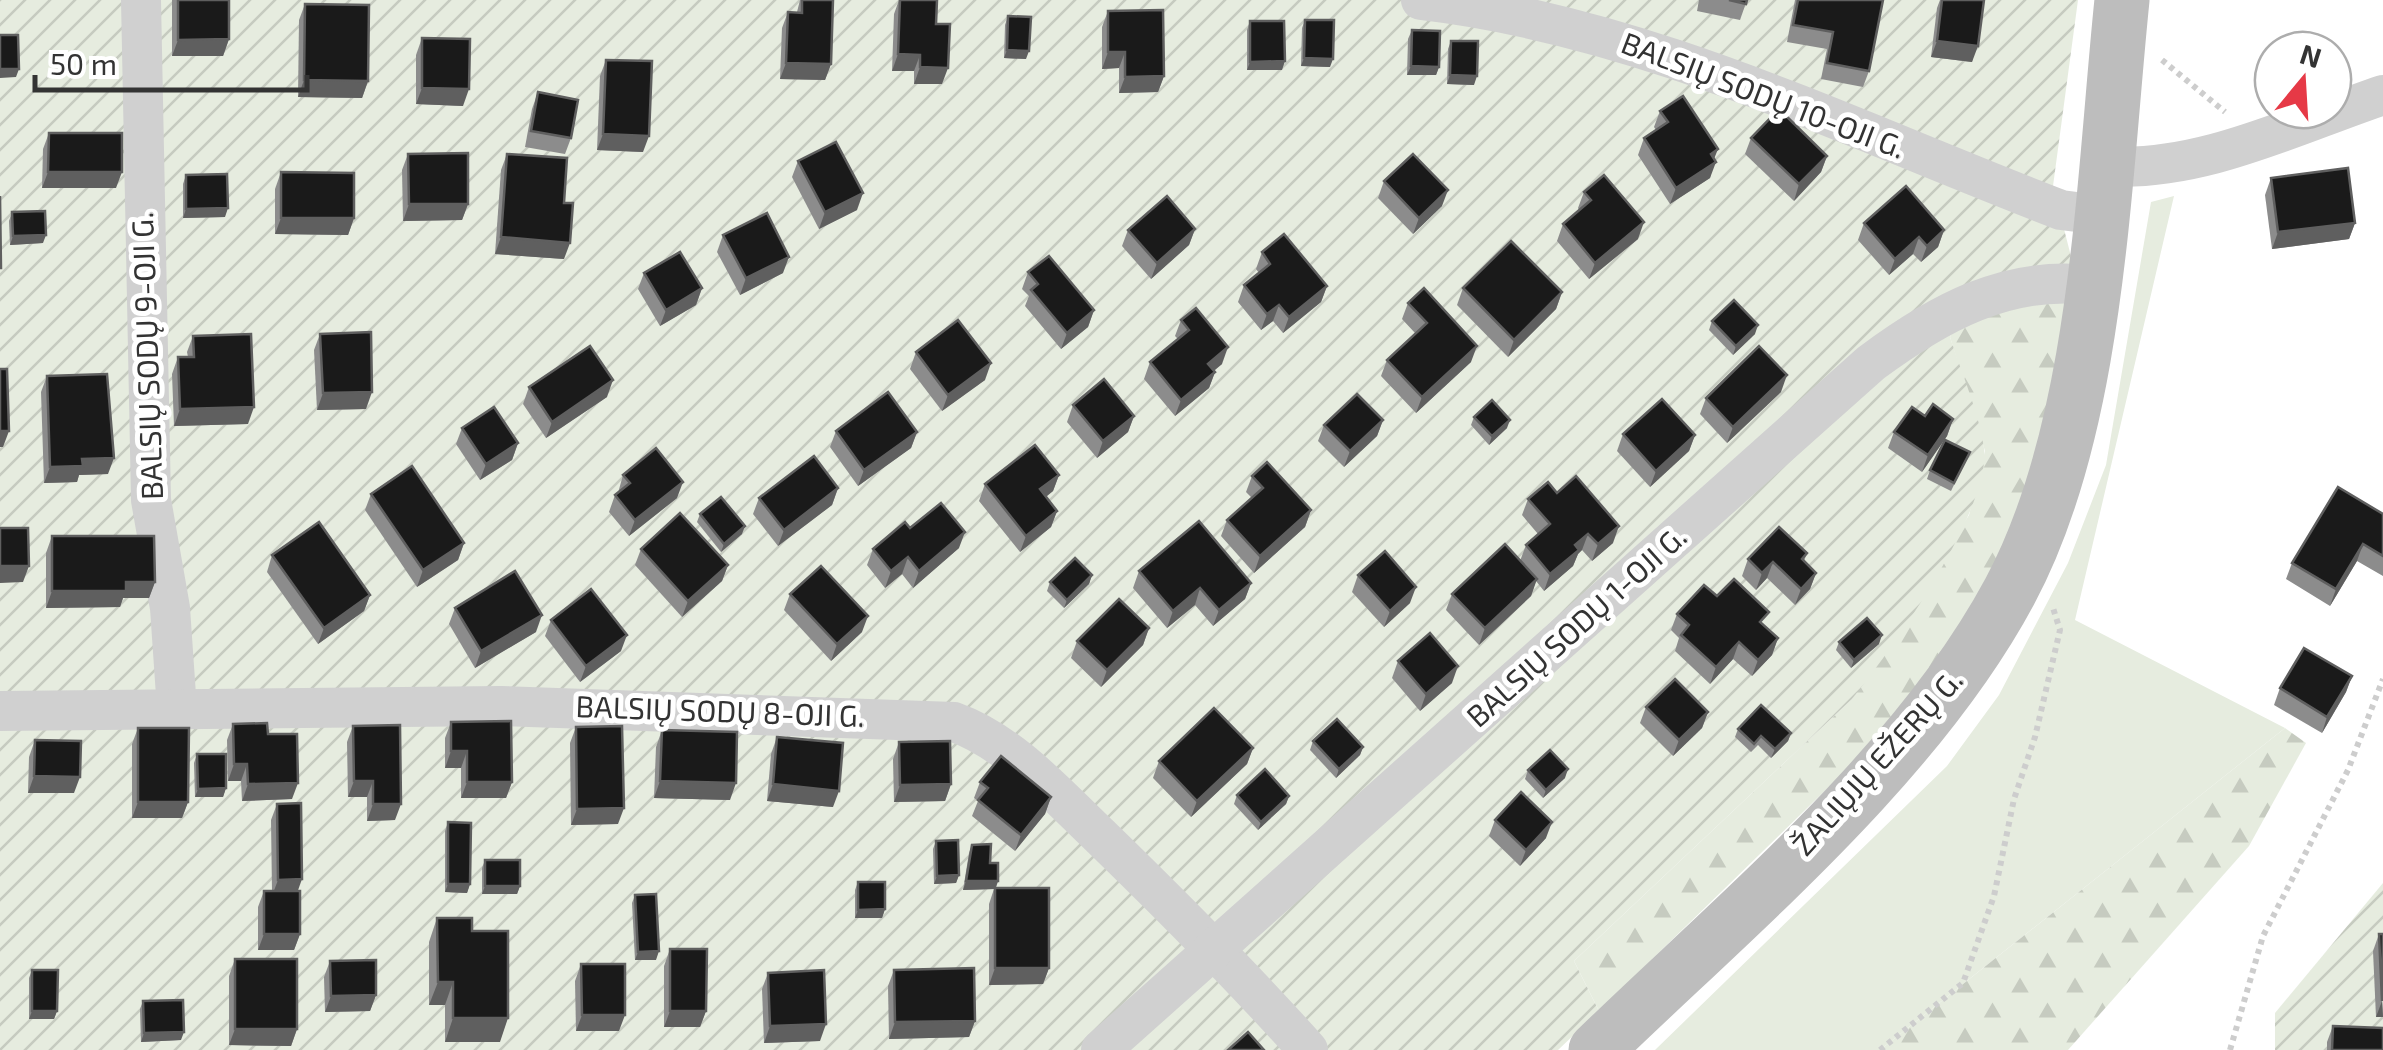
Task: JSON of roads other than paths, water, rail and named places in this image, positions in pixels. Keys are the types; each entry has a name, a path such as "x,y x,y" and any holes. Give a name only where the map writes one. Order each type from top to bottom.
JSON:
{"main road":[{"name":"ŽALIŲJŲ EŽERŲ G.","path":"1596,1050 1796,856 1905,741 1967,662 2011,590 2040,522 2083,352 2122,0"}],"street":[{"name":"BALSIŲ SODŲ 9-OJI G.","path":"141,0 150,500 170,608 176,710"},
{"name":"BALSIŲ SODŲ 10-OJI G.","path":"1420,0 1500,9 1585,29 1658,53 2062,210 2146,169 2182,164 2383,96"},
{"name":"BALSIŲ SODŲ 1-OJI G.","path":"1101,1050 1872,363 1929,320 1959,306 2036,284 2091,285"},
{"name":"BALSIŲ SODŲ 8-OJI G.","path":"0,711 578,707 954,722 976,730 1065,802 1217,949 1308,1050"}]}
